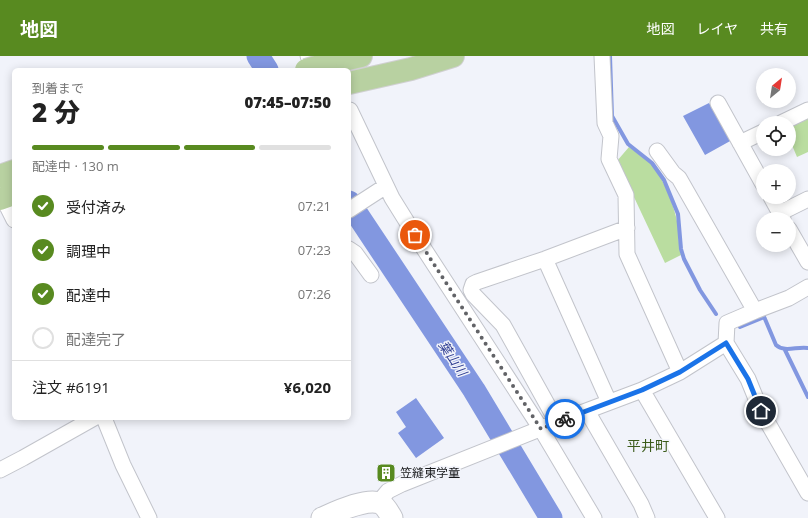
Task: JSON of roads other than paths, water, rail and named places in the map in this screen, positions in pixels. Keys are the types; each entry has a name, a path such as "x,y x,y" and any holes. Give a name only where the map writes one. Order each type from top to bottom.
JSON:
{"main road":[{"path":"313,62 361,56"},
{"path":"351,84 411,69 453,56"},
{"path":"0,176 12,172"}],"street":[{"path":"602,56 605,123 611,136 609,159 626,195 627,254 680,372"},
{"path":"718,103 756,172"},
{"path":"796,116 808,110"},
{"path":"351,112 392,198 541,429 594,518"},
{"path":"740,143 756,135"},
{"path":"658,151 672,173 679,178 755,311"},
{"path":"351,209 386,186"},
{"path":"4,196 10,219"},
{"path":"788,212 808,199"},
{"path":"557,422 503,325 473,294 471,290 472,284 545,259 627,228"},
{"path":"796,241 808,262"},
{"path":"351,250 355,253 371,275"},
{"path":"545,259 609,402"},
{"path":"808,287 789,298 727,323 726,343 748,379 761,411 808,493"},
{"path":"378,503 388,491 402,484 557,422 642,390 680,372 726,343"},
{"path":"642,390 718,518"},
{"path":"587,411 634,492 647,518"},
{"path":"0,470 90,420"},
{"path":"105,420 123,465 149,518"},
{"path":"322,518 363,503 381,504 388,510 392,518"}],"water":[{"path":"709,103 732,140 705,155 683,116"},
{"path":"416,398 444,438 416,458 398,433 406,427 396,412"}],"waterway":[{"name":"葉山川","path":"258,56 266,68"},
{"path":"610,56 612,116 628,144 652,163 664,180 678,214 681,249 684,259 700,290 716,314"},
{"name":"葉山川","path":"351,205 474,390 551,518"},
{"path":"740,327 764,317 776,345 783,349 808,348"},
{"path":"785,350 808,397"}],"place":[{"name":"笠縫東学童","path":"386,473"}],"district":[{"name":"平井町","path":"648,446"}]}
